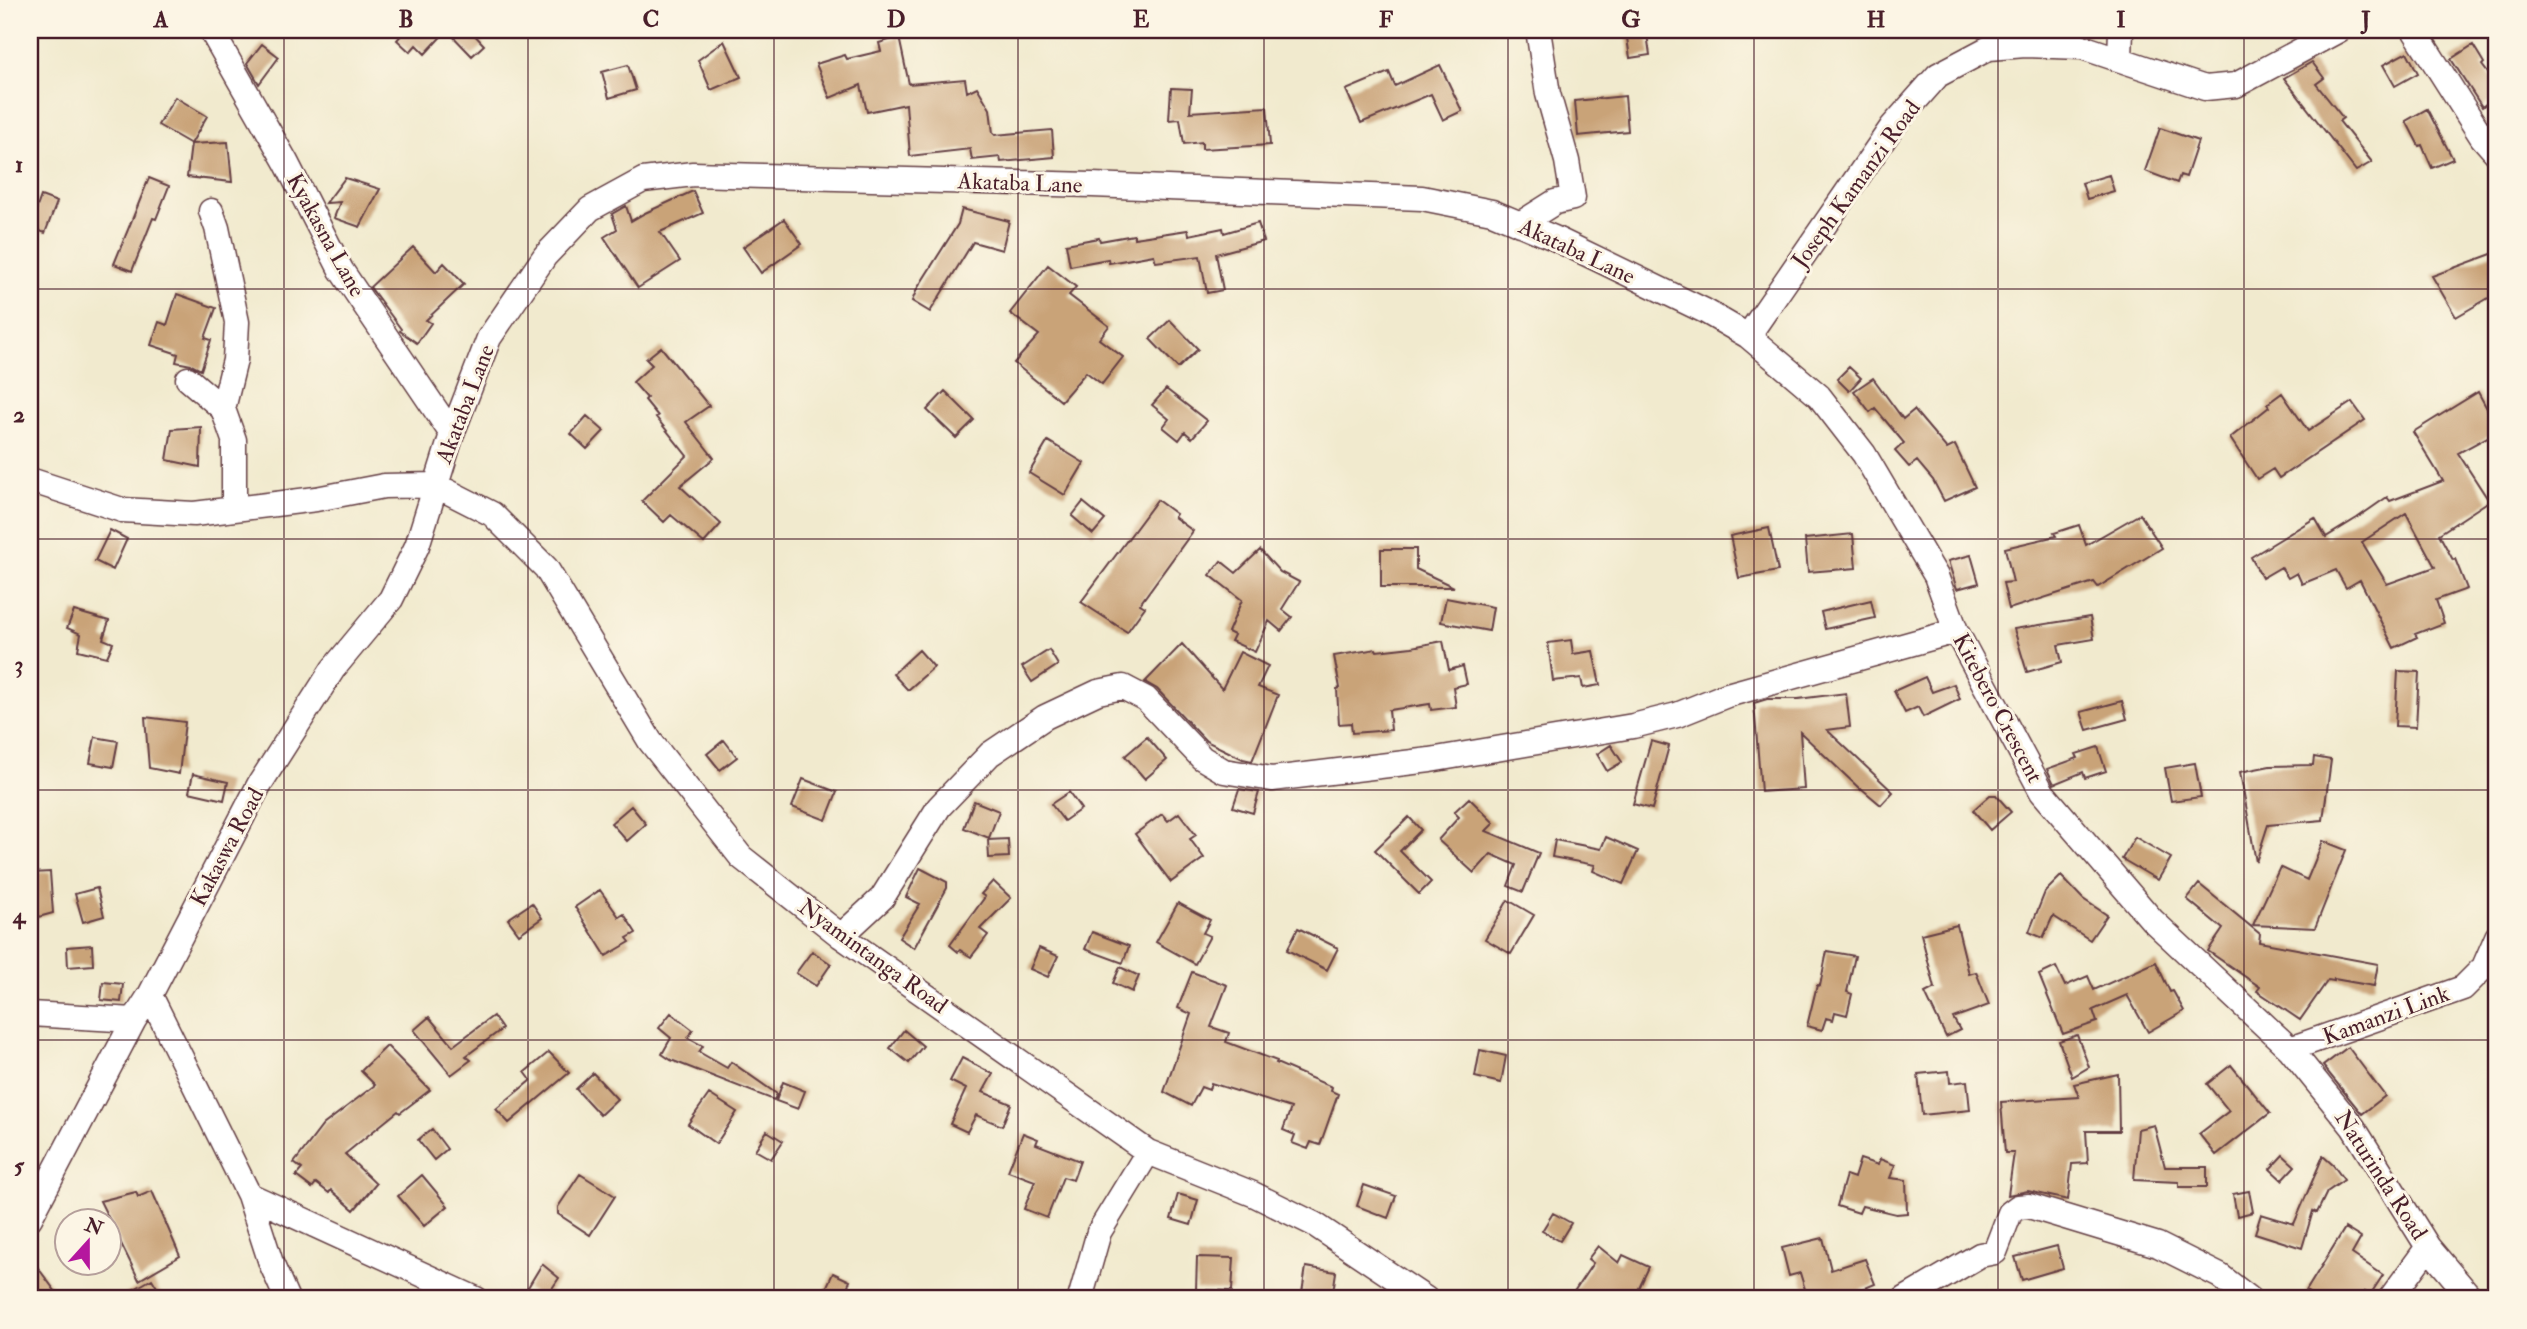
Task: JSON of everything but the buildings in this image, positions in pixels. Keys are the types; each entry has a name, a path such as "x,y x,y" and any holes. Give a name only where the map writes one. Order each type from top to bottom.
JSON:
{"street":[{"name":"Kyakasna Lane","path":"211,30 286,162 341,270 452,434"},
{"path":"1520,224 1555,202 1573,198 1567,162 1548,94 1538,30"},
{"path":"2120,58 2121,30"},
{"name":"Joseph Kamanzi Road","path":"1748,336 1892,127 1938,75 1989,48 2025,45 2082,47 2205,88 2236,85 2339,30"},
{"path":"2414,30 2482,137 2497,154"},
{"name":"Akataba Lane","path":"435,485 489,338 545,256 590,209 643,180 693,174 1092,185 1422,198 1492,212 1704,311 1748,336"},
{"path":"211,211 218,228 237,322 235,360 223,409"},
{"name":"Kitebero Crescent","path":"1748,336 1819,396 1864,454 1936,576 1956,631 2042,792 2152,920 2290,1049"},
{"path":"188,379 223,409 234,440 234,509"},
{"path":"30,480 122,510 194,514 316,499 384,486 435,485"},
{"name":"Nyamintanga Road","path":"435,485 492,514 547,568 650,741 741,857 841,936 1148,1152 1253,1194 1314,1224 1426,1299"},
{"name":"Kakaswa Road","path":"30,1218 259,785 332,669 391,599 416,546 435,485"},
{"path":"841,936 882,898 939,807 990,754 1045,717 1098,692 1123,687 1146,699 1202,758 1224,771 1272,779 1430,760 1633,726 1677,715 1727,695 1956,631"},
{"name":"Kamanzi Link","path":"2290,1049 2463,988 2484,967 2497,937"},
{"path":"150,995 250,1195 271,1263 287,1299"},
{"path":"30,1014 134,1020"},
{"name":"Naturinda Road","path":"2290,1049 2353,1126 2428,1247 2472,1299"},
{"path":"1080,1299 1099,1232 1148,1152"},
{"path":"250,1195 476,1299"},
{"path":"1905,1299 1980,1255 1995,1252 2011,1213 2018,1207 2029,1206 2158,1245 2220,1276 2250,1299"},
{"path":"2390,1299 2428,1247"}]}
